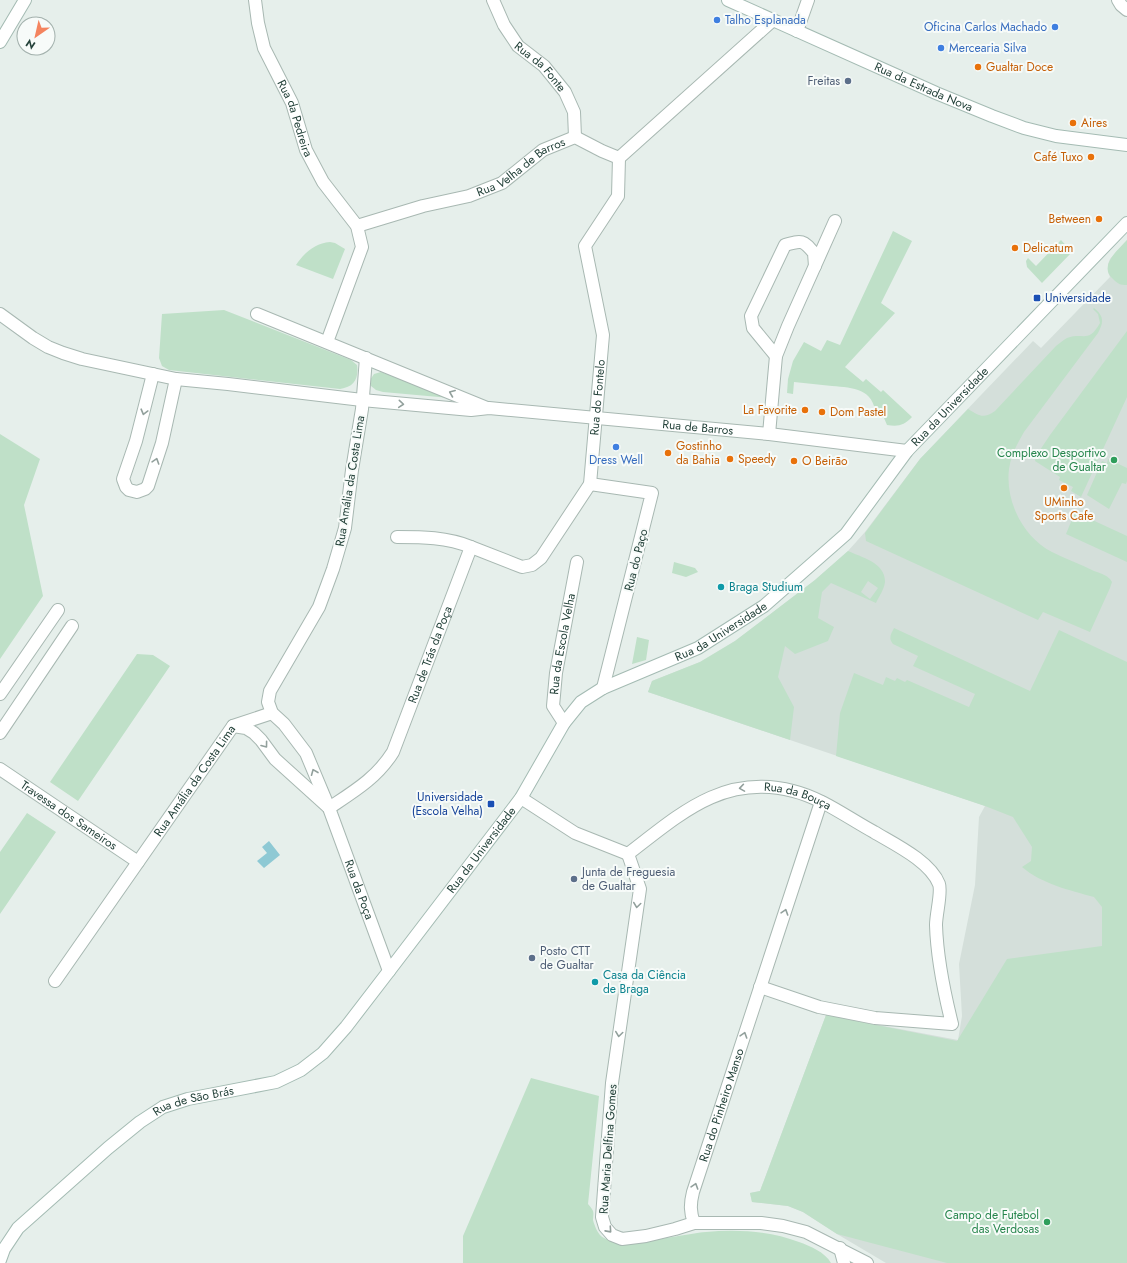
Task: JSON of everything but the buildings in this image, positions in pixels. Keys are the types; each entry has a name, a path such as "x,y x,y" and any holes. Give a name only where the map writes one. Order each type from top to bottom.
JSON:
{"street":[{"path":"0,42 25,0"},
{"name":"Rua da Pedreira","path":"255,0 258,23 264,48 292,103 306,150 323,182 357,226"},
{"name":"Rua da Fonte","path":"493,0 504,25 518,46 544,66 565,92 574,112 575,136"},
{"name":"Rua da Estrada Nova","path":"728,0 936,93 1017,125 1056,136 1126,147"},
{"path":"797,31 808,0"},
{"path":"1118,0 1127,10"},
{"path":"619,158 774,20"},
{"name":"Rua Velha de Barros","path":"357,226 423,206 470,196 502,184 543,150 575,136 602,151 619,158"},
{"name":"Rua do Fontelo","path":"471,547 522,566 532,566 541,558 590,484 603,335 585,246 618,196 619,158"},
{"name":"Rua da Universidade","path":"1113,237 1127,216"},
{"path":"769,434 776,356 835,221"},
{"name":"Rua da Universidade","path":"389,971 521,798 564,723 581,702 603,688 698,648 764,606 846,534 907,451 1127,223"},
{"path":"327,342 362,247 357,226"},
{"path":"776,356 753,328 751,316 785,245 796,242 805,243 814,253 815,267"},
{"path":"0,314 48,347 82,359 153,374 180,379 362,400 471,410 489,408"},
{"path":"257,314 489,408"},
{"name":"Rua Amália da Costa Lima","path":"54,980 233,726 272,713 268,702 270,690 319,607 334,569 345,528 366,358"},
{"path":"153,374 136,441 124,479 126,487 132,491 141,491 148,486 180,379"},
{"name":"Rua de Barros","path":"489,408 769,434 907,451"},
{"name":"Rua do Paço","path":"590,484 652,493 603,688"},
{"path":"397,537 432,537 471,547"},
{"name":"Rua de Trás da Poça","path":"329,808 377,773 393,752 471,547"},
{"name":"Rua da Escola Velha","path":"564,723 553,706 554,693 556,673 577,562"},
{"path":"0,694 58,610"},
{"path":"0,733 72,626"},
{"name":"Rua da Poça","path":"272,713 284,724 306,753 329,808 389,971"},
{"name":"Rua da Poça","path":"233,726 246,728 254,733 275,759 329,808"},
{"name":"Travessa dos Sameiros","path":"0,769 138,862"},
{"name":"Rua da Bouça","path":"628,854 679,815 714,795 743,787 767,787 793,791 821,802 899,847 926,866 938,881 941,889 938,901 936,924 938,948 946,1001 952,1024 875,1018 819,1007 760,987"},
{"path":"521,798 575,833 628,854"},
{"name":"Rua do Pinheiro Manso","path":"694,1223 690,1212 690,1203 693,1192 821,802"},
{"name":"Rua Maria Delfina Gomes","path":"628,854 640,889 612,1083 602,1217 606,1227 612,1235 622,1239 646,1236 694,1223 761,1223 784,1226 806,1232 867,1263"},
{"name":"Rua de São Brás","path":"1,1253 18,1228 113,1144 140,1122 163,1107 188,1099 276,1082 301,1070 323,1053 346,1027 389,971"},
{"path":"840,1248 844,1263"}],"shaded area":[{"path":"1127,240 1127,1263 886,1263 803,1212 788,1206 752,1202 750,1193 760,1191 826,1015 958,1040 962,1016 959,964 975,885 979,817 985,806 648,692 652,681 700,662 735,641 815,580 848,551 865,532 920,459 981,395 1033,341 1041,348 1110,277 1108,272 1108,264 1110,259"}],"green space":[{"path":"893,231 912,241 881,303 895,313 845,367 863,382 866,379 881,392 883,390 912,417 904,424 895,426 887,425 884,418 876,415 871,399 867,394 855,389 794,382 793,394 787,393 788,379 793,361 804,342 821,351 827,340 840,345"},
{"path":"1061,240 1072,252 1042,283 1027,267 1026,261 1028,258 1036,266"},
{"path":"1127,240 1127,285 1125,285 1119,284 1109,274 1108,264 1111,258"},
{"path":"330,242 335,243 345,249 333,279 296,265 310,249 319,244"},
{"path":"1094,308 1100,314 1102,319 1098,333 1024,432 1011,459 1009,469 1010,493 1013,505 1018,517 1032,537 1052,552 1105,575 1112,582 1090,632 1043,612 1038,620 866,541 865,533 920,459 968,409 982,416 995,411 1056,346 1067,338 1089,335 1096,329 1100,323 1098,314 1093,309"},
{"path":"224,310 351,360 357,365 357,374 354,382 345,388 340,389 169,370 162,366 159,358 162,314"},
{"path":"1127,331 1127,397 1081,497 1071,491 1073,487 1059,480 1060,477 1035,461 1036,456"},
{"path":"381,372 450,398 383,392 376,390 371,386 370,380 374,374"},
{"path":"0,434 40,459 24,505 43,596 0,659"},
{"path":"1108,459 1127,468 1126,484 1122,483 1109,509 1087,495 1102,461 1107,463"},
{"path":"1075,512 1127,536 1127,562 1066,534"},
{"path":"848,551 866,558 877,565 884,575 885,582 883,590 876,603 831,583 822,592 818,618 834,627 828,641 795,654 785,646 778,677 794,707 790,740 648,692 652,681 700,662 735,641 815,580","holes":["868,581 878,588 870,599 861,592"]},
{"path":"674,562 695,568 698,572 686,577 672,573"},
{"path":"894,628 1030,691 1059,630 1127,662 1127,1263 947,1263 837,1234 803,1212 788,1206 752,1202 750,1193 760,1191 826,1015 957,1041 1007,959 1102,946 1102,907 1094,897 1047,882 1038,878 1022,867 1031,861 1032,847 1013,817 985,806 836,756 840,713 854,673 883,685 886,677 895,681 897,678 905,682 907,680 969,707 975,694 913,666 918,656 891,642 890,638"},
{"path":"637,637 649,640 646,660 632,664"},
{"path":"137,654 153,655 170,666 78,801 50,782"},
{"path":"27,813 56,832 0,914 0,852"},
{"path":"531,1078 599,1096 588,1204 593,1211 593,1220 596,1228 600,1235 604,1238 613,1241 625,1242 653,1240 706,1232 741,1231 765,1233 788,1238 812,1248 825,1256 831,1263 463,1263 463,1236"}],"water":[{"path":"269,841 280,855 264,868 257,861 267,853 262,847"}],"place":[{"name":"Talho Esplanada","path":"717,20"},
{"name":"Oficina Carlos Machado","path":"1055,27"},
{"name":"Mercearia Silva","path":"941,48"},
{"name":"Gualtar Doce","path":"978,67"},
{"name":"Freitas","path":"848,81"},
{"name":"Aires","path":"1073,123"},
{"name":"Café Tuxo","path":"1091,157"},
{"name":"Between","path":"1099,219"},
{"name":"Delicatum","path":"1015,248"},
{"name":"Universidade","path":"1037,298"},
{"name":"La Favorite","path":"805,410"},
{"name":"Dom Pastel","path":"822,412"},
{"name":"Dress Well","path":"616,447"},
{"name":"Gostinho da Bahia","path":"668,453"},
{"name":"Speedy","path":"730,459"},
{"name":"Complexo Desportivo de Gualtar","path":"1114,460"},
{"name":"O Beirão","path":"794,461"},
{"name":"UMinho Sports Cafe","path":"1064,488"},
{"name":"Braga Studium","path":"721,587"},
{"name":"Universidade (Escola Velha)","path":"491,804"},
{"name":"Junta de Freguesia de Gualtar","path":"574,879"},
{"name":"Posto CTT de Gualtar","path":"532,958"},
{"name":"Casa da Ciência de Braga","path":"595,982"},
{"name":"Campo de Futebol das Verdosas","path":"1047,1222"}]}
